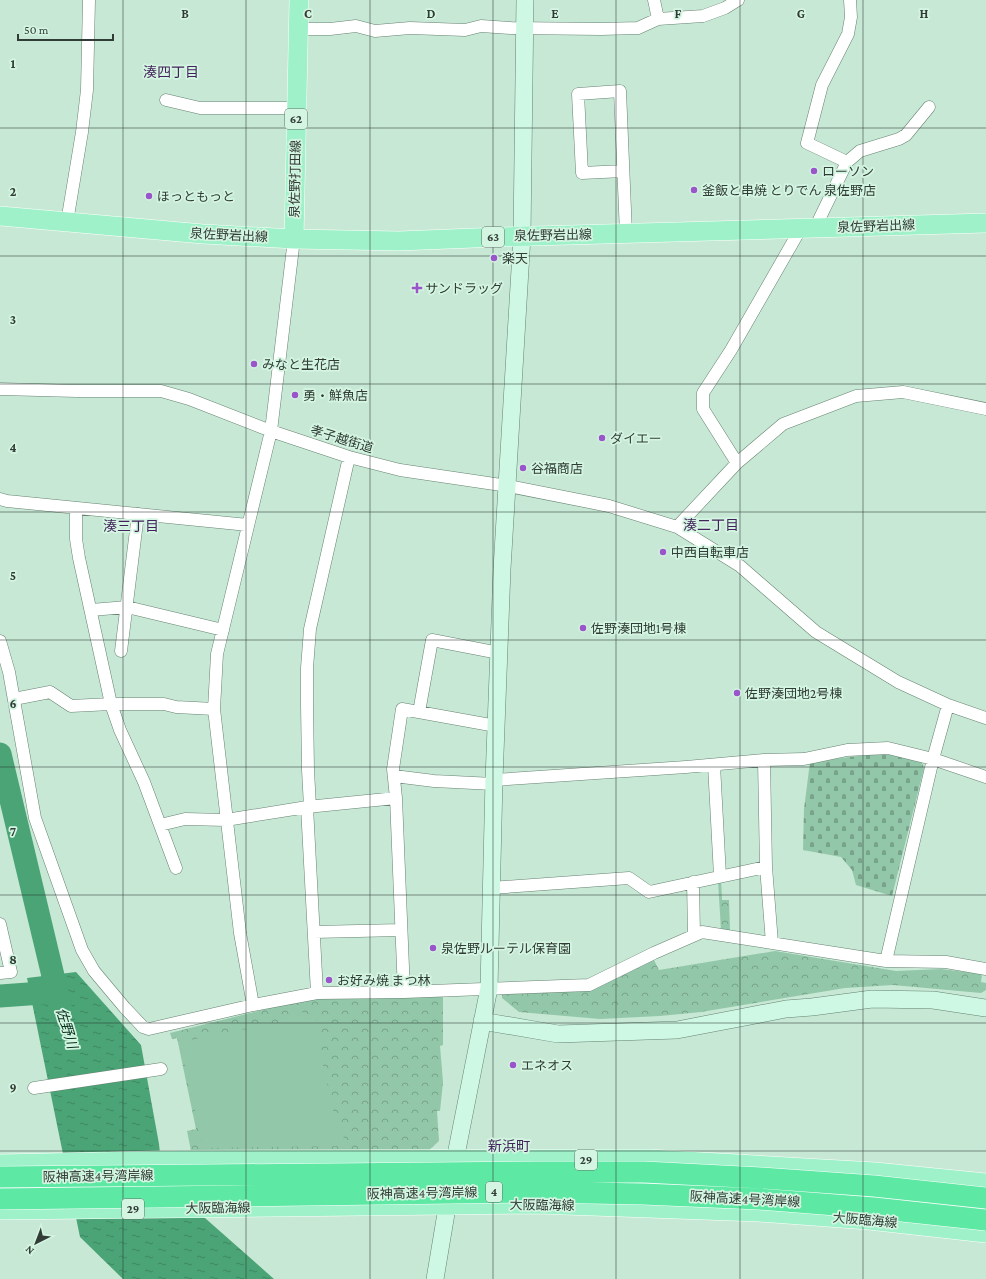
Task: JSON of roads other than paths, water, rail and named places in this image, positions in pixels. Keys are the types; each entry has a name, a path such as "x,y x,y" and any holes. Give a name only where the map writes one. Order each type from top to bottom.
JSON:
{"highway":[{"name":"阪神高速4号湾岸線","path":"0,1177 644,1172 874,1186 986,1199"},
{"name":"阪神高速4号湾岸線","path":"0,1199 535,1192 643,1194 797,1202 874,1208 985,1228"}],"main road":[{"name":"泉佐野打田線","path":"294,239 299,0"},
{"name":"泉佐野岩出線","path":"0,216 203,234 294,239 399,242 522,236 986,223"},
{"name":"29","path":"0,1164 185,1160 648,1159 875,1172 986,1183"},
{"name":"大阪臨海線","path":"0,1210 537,1204 759,1212 985,1228"}],"street":[{"path":"67,222 82,132 87,90 89,0"},
{"path":"520,0 524,28"},
{"path":"435,1279 455,1160 489,988 494,782 502,569 522,236 525,0"},
{"path":"524,28 530,0"},
{"path":"654,0 658,19"},
{"path":"298,29 330,29 356,26 376,31 410,28 465,30 481,26 511,28 638,28 658,19 703,16 725,8 738,0"},
{"path":"847,162 807,143 822,85 848,34 851,17 850,0"},
{"path":"623,171 582,173 578,94 620,91 626,234"},
{"path":"166,100 200,108 297,108"},
{"path":"737,463 703,408 703,393 808,228 847,162 860,152 899,139 906,135 929,107"},
{"path":"253,1005 240,933 214,709 217,654 271,431 294,239"},
{"name":"孝子越街道","path":"0,388 77,391 161,391 190,400 271,431 349,457 400,470 508,486 609,506 677,527 740,566 816,632 898,682 948,705 986,718"},
{"path":"677,527 737,463 783,424 856,396 904,392 986,409"},
{"path":"317,993 309,807 307,668 310,629 349,457"},
{"path":"0,499 7,501 248,525"},
{"path":"76,508 76,539 79,558 111,704 120,730 144,782 176,868"},
{"path":"121,651 138,514"},
{"path":"91,610 127,607 223,630"},
{"path":"419,712 432,640 499,653"},
{"path":"0,641 9,672 35,818 82,950 94,971 125,1008 143,1027 149,1029 253,1005 317,993 404,992 589,985 654,952 702,932 886,962 946,962 986,969"},
{"path":"14,699 50,692 71,706 164,704 176,707 214,709"},
{"path":"886,962 948,705"},
{"path":"404,992 396,798 393,769 402,709 496,726"},
{"path":"394,776 434,781 494,782 764,760 804,759 847,750 888,748 934,759 986,777"},
{"path":"764,760 766,867 772,943"},
{"path":"714,765 720,876"},
{"path":"160,825 185,819 226,820 309,807 396,798"},
{"path":"491,888 629,878 649,892 766,867"},
{"path":"693,882 694,935"},
{"path":"0,924 11,972 0,973"},
{"path":"314,932 401,930"},
{"path":"482,1021 558,1034 669,1030 786,1009 880,999 933,1000 986,1008"},
{"path":"34,1088 161,1069"},
{"path":"985,1228 986,1199"}],"water":[{"path":"76,972 141,1045 159,1144 163,1181 274,1279 123,1279 80,1237 27,978"}],"waterway":[{"name":"佐野川","path":"0,754 60,1005"},
{"path":"0,996 56,992"}],"place":[{"name":"ローソン","path":"814,171"},
{"name":"釜飯と串焼 とりでん 泉佐野店","path":"694,190"},
{"name":"ほっともっと","path":"149,196"},
{"name":"楽天","path":"494,258"},
{"name":"サンドラッグ","path":"417,288"},
{"name":"みなと生花店","path":"254,364"},
{"name":"勇・鮮魚店","path":"295,395"},
{"name":"ダイエー","path":"602,438"},
{"name":"谷福商店","path":"523,468"},
{"name":"中西自転車店","path":"663,552"},
{"name":"佐野湊団地1号棟","path":"583,628"},
{"name":"佐野湊団地2号棟","path":"737,693"},
{"name":"泉佐野ルーテル保育園","path":"433,948"},
{"name":"お好み焼 まつ林","path":"329,980"},
{"name":"エネオス","path":"513,1065"}],"district":[{"name":"湊四丁目","path":"171,72"},
{"name":"湊二丁目","path":"711,525"},
{"name":"湊三丁目","path":"131,526"},
{"name":"新浜町","path":"509,1146"}]}
